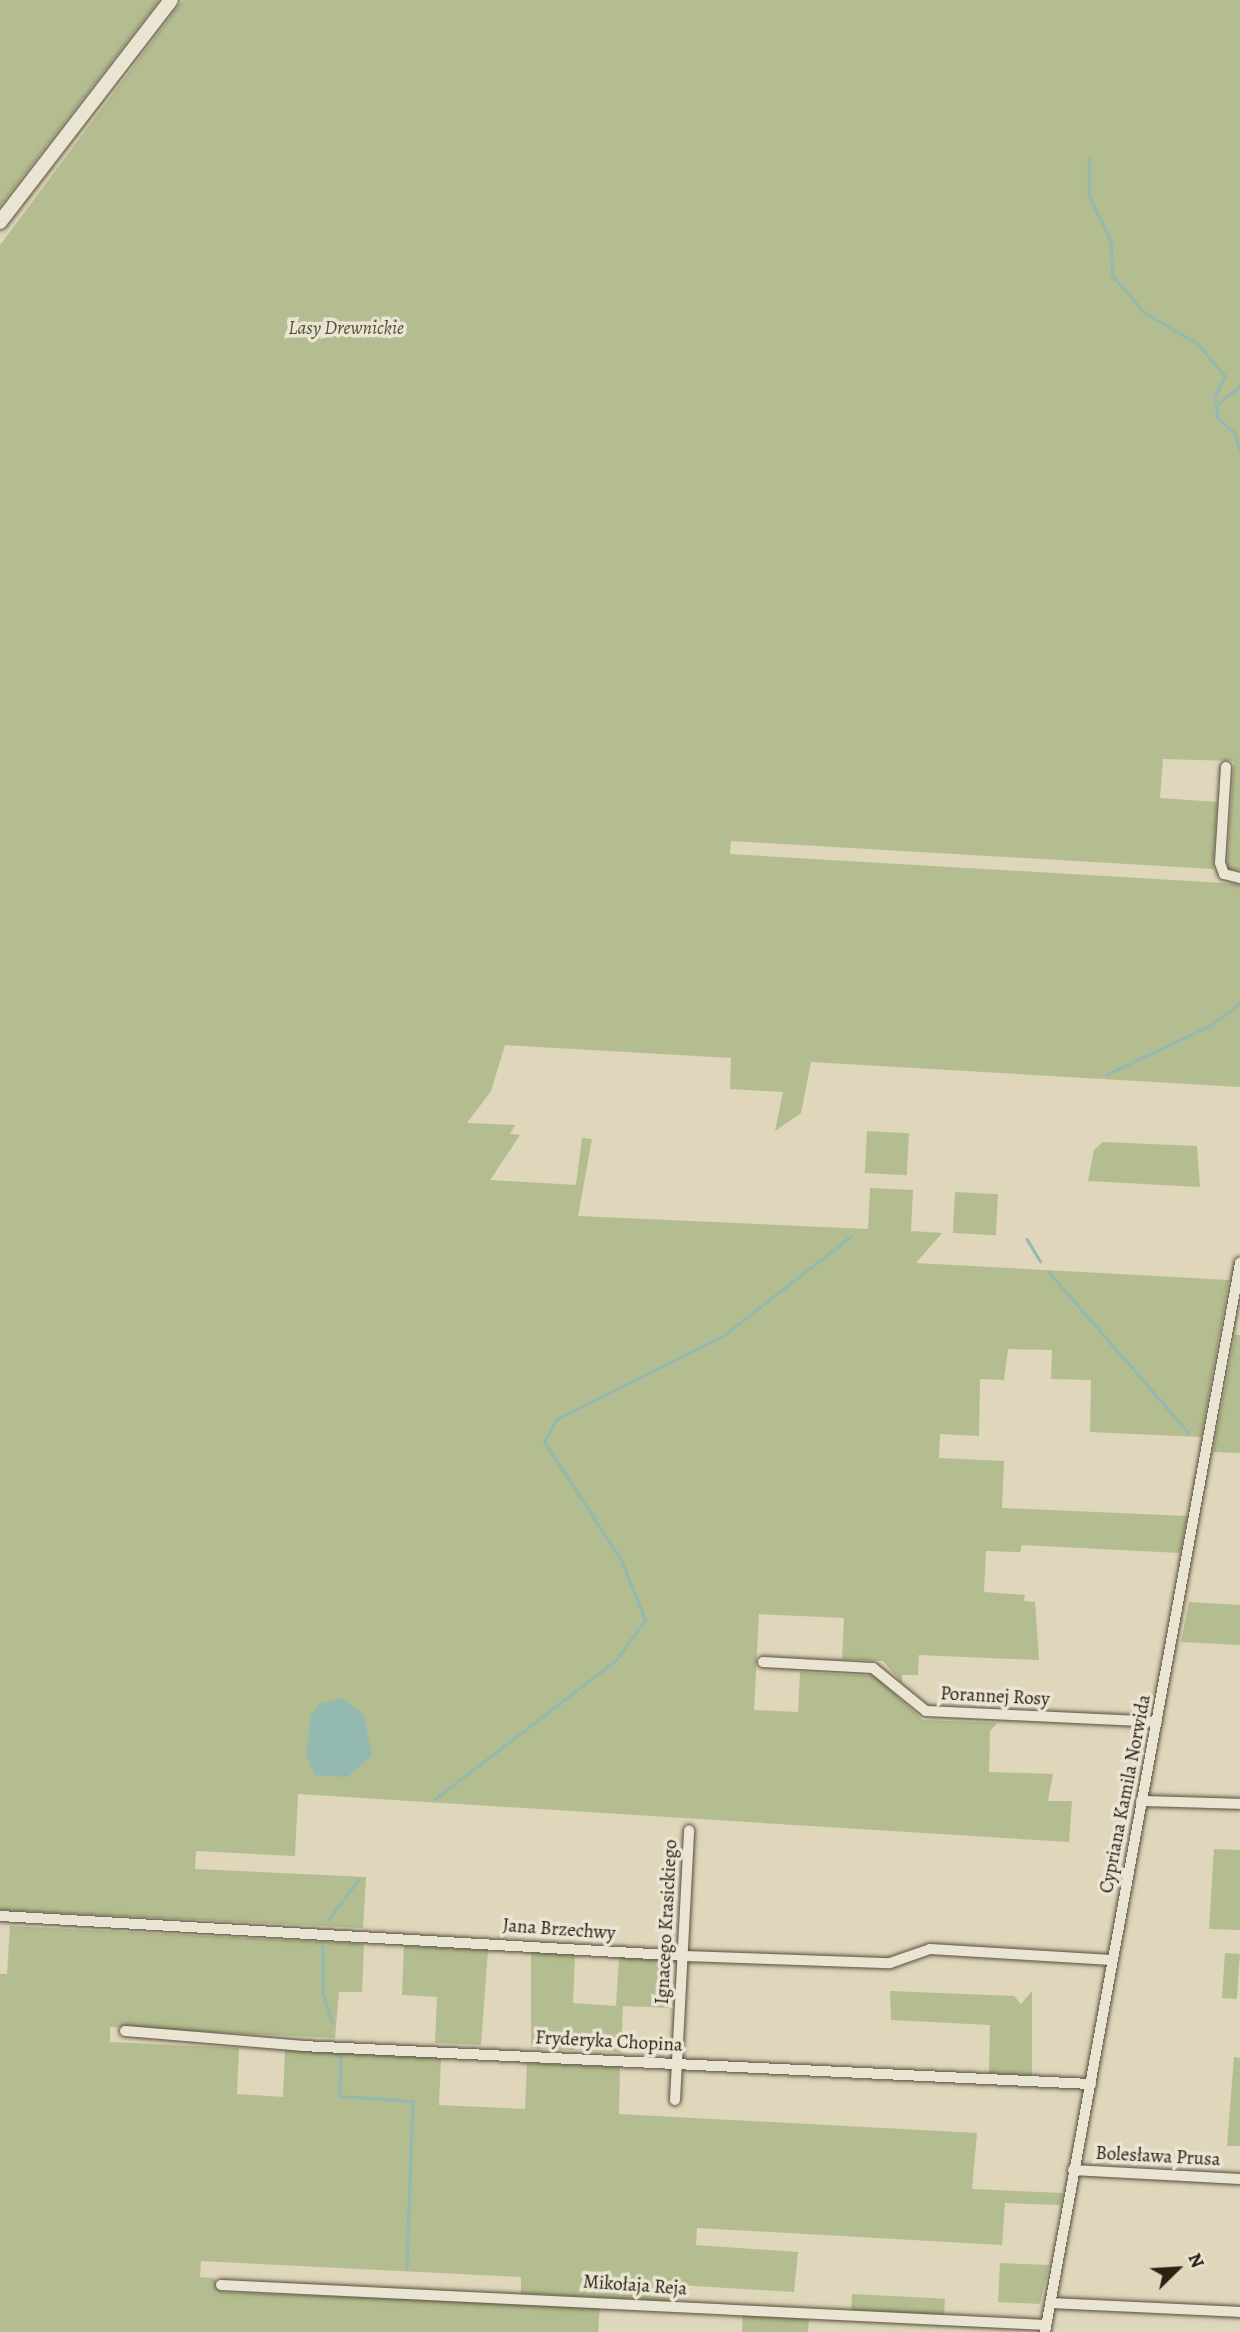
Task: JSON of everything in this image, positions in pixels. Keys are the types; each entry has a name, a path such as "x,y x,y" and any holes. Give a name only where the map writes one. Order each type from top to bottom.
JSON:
{"main road":[{"path":"0,222 171,0"}],"street":[{"path":"1226,767 1224,874 1240,878"},
{"name":"Cypriana Kamila Norwida","path":"1046,2328 1240,1263"},
{"name":"Porannej Rosy","path":"763,1662 873,1668 926,1710 1157,1722"},
{"path":"1141,1801 1240,1804"},
{"name":"Ignacego Krasickiego","path":"675,2100 685,1956 689,1830"},
{"name":"Jana Brzechwy","path":"0,1916 685,1956 890,1964 930,1950 1112,1960"},
{"name":"Fryderyka Chopina","path":"125,2031 1091,2084"},
{"name":"Bolesława Prusa","path":"1073,2170 1240,2179"},
{"name":"Mikołaja Reja","path":"221,2285 1046,2328"},
{"path":"1050,2303 1240,2312"}],"green space":[{"path":"0,0 159,0 0,206"},
{"name":"Lasy Drewnickie","path":"183,0 1240,0 1240,870 1227,870 1234,761 1163,759 1160,798 1217,802 1213,869 731,841 730,854 1240,884 1240,1087 811,1062 801,1113 775,1131 783,1092 730,1089 731,1058 505,1045 491,1091 467,1123 515,1125 510,1134 520,1135 490,1180 576,1185 582,1138 592,1139 578,1216 868,1229 870,1188 913,1190 911,1231 942,1233 916,1263 1229,1280 1201,1437 1090,1432 1091,1380 1051,1379 1052,1350 1008,1349 1004,1380 980,1379 979,1436 940,1434 939,1458 1004,1461 1002,1508 1187,1516 1180,1553 1022,1545 1020,1552 986,1551 984,1592 1025,1595 1024,1601 1035,1602 1039,1660 919,1655 918,1675 902,1675 902,1683 883,1661 842,1659 844,1618 759,1614 754,1710 798,1712 800,1672 875,1676 923,1720 997,1723 990,1731 989,1772 1053,1774 1048,1801 1072,1801 1069,1842 298,1794 295,1856 196,1851 195,1869 366,1877 363,1928 0,1910 0,245"},
{"path":"867,1131 909,1133 907,1175 865,1173"},
{"path":"1103,1142 1197,1146 1200,1187 1088,1181 1094,1150"},
{"path":"955,1192 998,1194 996,1235 953,1233"},
{"path":"1235,1335 1240,1335 1240,1453 1213,1452"},
{"path":"1189,1602 1240,1605 1240,1645 1181,1642"},
{"path":"1214,1849 1240,1850 1240,1930 1209,1929"},
{"path":"10,1926 364,1944 362,1992 339,1992 335,2038 110,2027 110,2042 239,2048 237,2094 283,2097 285,2050 441,2058 439,2105 525,2109 527,2063 620,2067 619,2114 977,2133 972,2189 1063,2193 1060,2205 1005,2203 1002,2245 697,2228 696,2245 798,2252 794,2292 678,2285 677,2302 521,2293 521,2277 201,2261 200,2277 214,2278 222,2292 600,2306 598,2332 0,2332 0,1974 7,1974"},
{"path":"404,1946 488,1950 481,2045 435,2043 437,1997 402,1995"},
{"path":"531,1952 575,1955 573,2003 616,2006 619,1957 668,1960 670,2008 623,2006 621,2052 531,2048"},
{"path":"1225,1953 1240,1954 1237,1999 1222,1998"},
{"path":"890,1991 1014,1996 1021,2004 1032,1991 1032,2076 989,2073 990,2025 891,2020"},
{"path":"1234,2057 1240,2058 1240,2146 1227,2146"},
{"path":"1000,2263 1049,2265 1040,2304 998,2302"},
{"path":"852,2294 945,2299 944,2317 851,2312"},
{"path":"743,2313 809,2317 808,2332 742,2332"}],"water":[{"path":"343,1698 364,1715 372,1756 347,1777 314,1775 306,1754 311,1716 319,1704"}],"waterway":[{"path":"1089,158 1089,195 1111,241 1113,276 1145,313 1197,343 1225,376 1215,397 1218,418 1235,433 1240,452"},
{"path":"1219,403 1240,386"},
{"path":"1106,1075 1211,1025 1240,1003"},
{"path":"435,1799 616,1660 645,1620 621,1560 544,1442 557,1419 724,1335 851,1236"},
{"path":"1027,1239 1040,1261"},
{"path":"1049,1272 1188,1432"},
{"path":"328,1920 358,1880"},
{"path":"323,1947 323,1993 332,2021"},
{"path":"341,2056 340,2096 413,2101 407,2267"}]}
